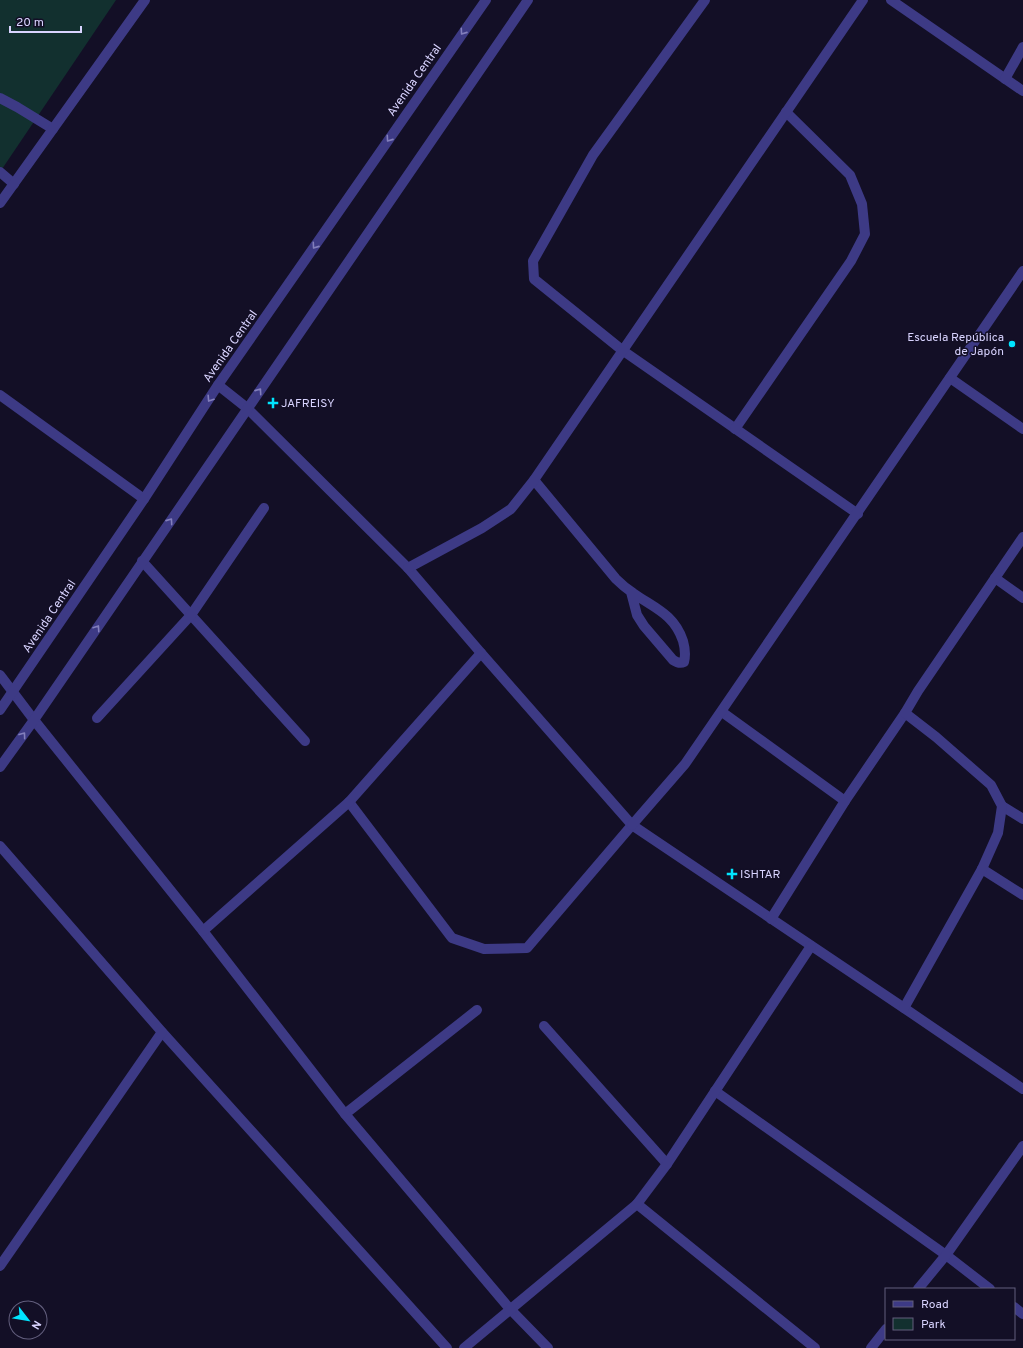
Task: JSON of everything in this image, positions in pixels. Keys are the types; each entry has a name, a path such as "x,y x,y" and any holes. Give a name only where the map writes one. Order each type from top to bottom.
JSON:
{"street":[{"path":"0,203 145,0"},
{"name":"Avenida Central","path":"0,710 144,499 218,386 486,0"},
{"path":"0,767 34,720 528,0"},
{"path":"706,0 592,155 533,261 534,279 622,350 858,514"},
{"path":"408,568 482,528 511,509 534,480 863,0"},
{"path":"891,0 1023,91"},
{"path":"1005,79 1023,47"},
{"path":"0,98 53,129"},
{"path":"735,429 851,261 865,234 862,204 850,175 786,112"},
{"path":"0,172 14,184"},
{"path":"349,802 452,938 484,949 527,948 685,764 858,514 1023,271"},
{"path":"950,378 1023,429"},
{"path":"218,386 247,408 408,568 632,825 1023,1089"},
{"path":"0,395 144,499"},
{"path":"534,480 616,579 632,592 661,611 677,626 686,651 684,662 681,663 673,660 644,626 637,615 632,592"},
{"path":"97,718 191,615 264,508"},
{"path":"771,919 845,801 1023,536"},
{"path":"142,561 305,740"},
{"path":"995,578 1023,598"},
{"path":"203,932 349,802 481,653"},
{"path":"0,675 345,1114 510,1309 548,1348"},
{"path":"722,712 845,801"},
{"path":"905,713 936,737 991,785 1002,806 1023,819"},
{"path":"904,1008 982,869 998,833 1002,806"},
{"path":"0,846 162,1032 447,1348"},
{"path":"982,869 1023,895"},
{"path":"464,1348 637,1204 667,1164 811,946"},
{"path":"345,1114 478,1010"},
{"path":"544,1026 667,1164"},
{"path":"0,1266 162,1032"},
{"path":"715,1091 946,1255 989,1288"},
{"path":"919,1288 946,1255 1023,1146"},
{"path":"637,1204 804,1344 815,1348"},
{"path":"1015,1308 1023,1314"},
{"path":"871,1348 885,1330"}],"green space":[{"path":"0,0 116,0 0,172"}],"place":[{"name":"Escuela República de Japón","path":"1012,344"},
{"name":"JAFREISY","path":"273,403"},
{"name":"ISHTAR","path":"732,874"}]}
